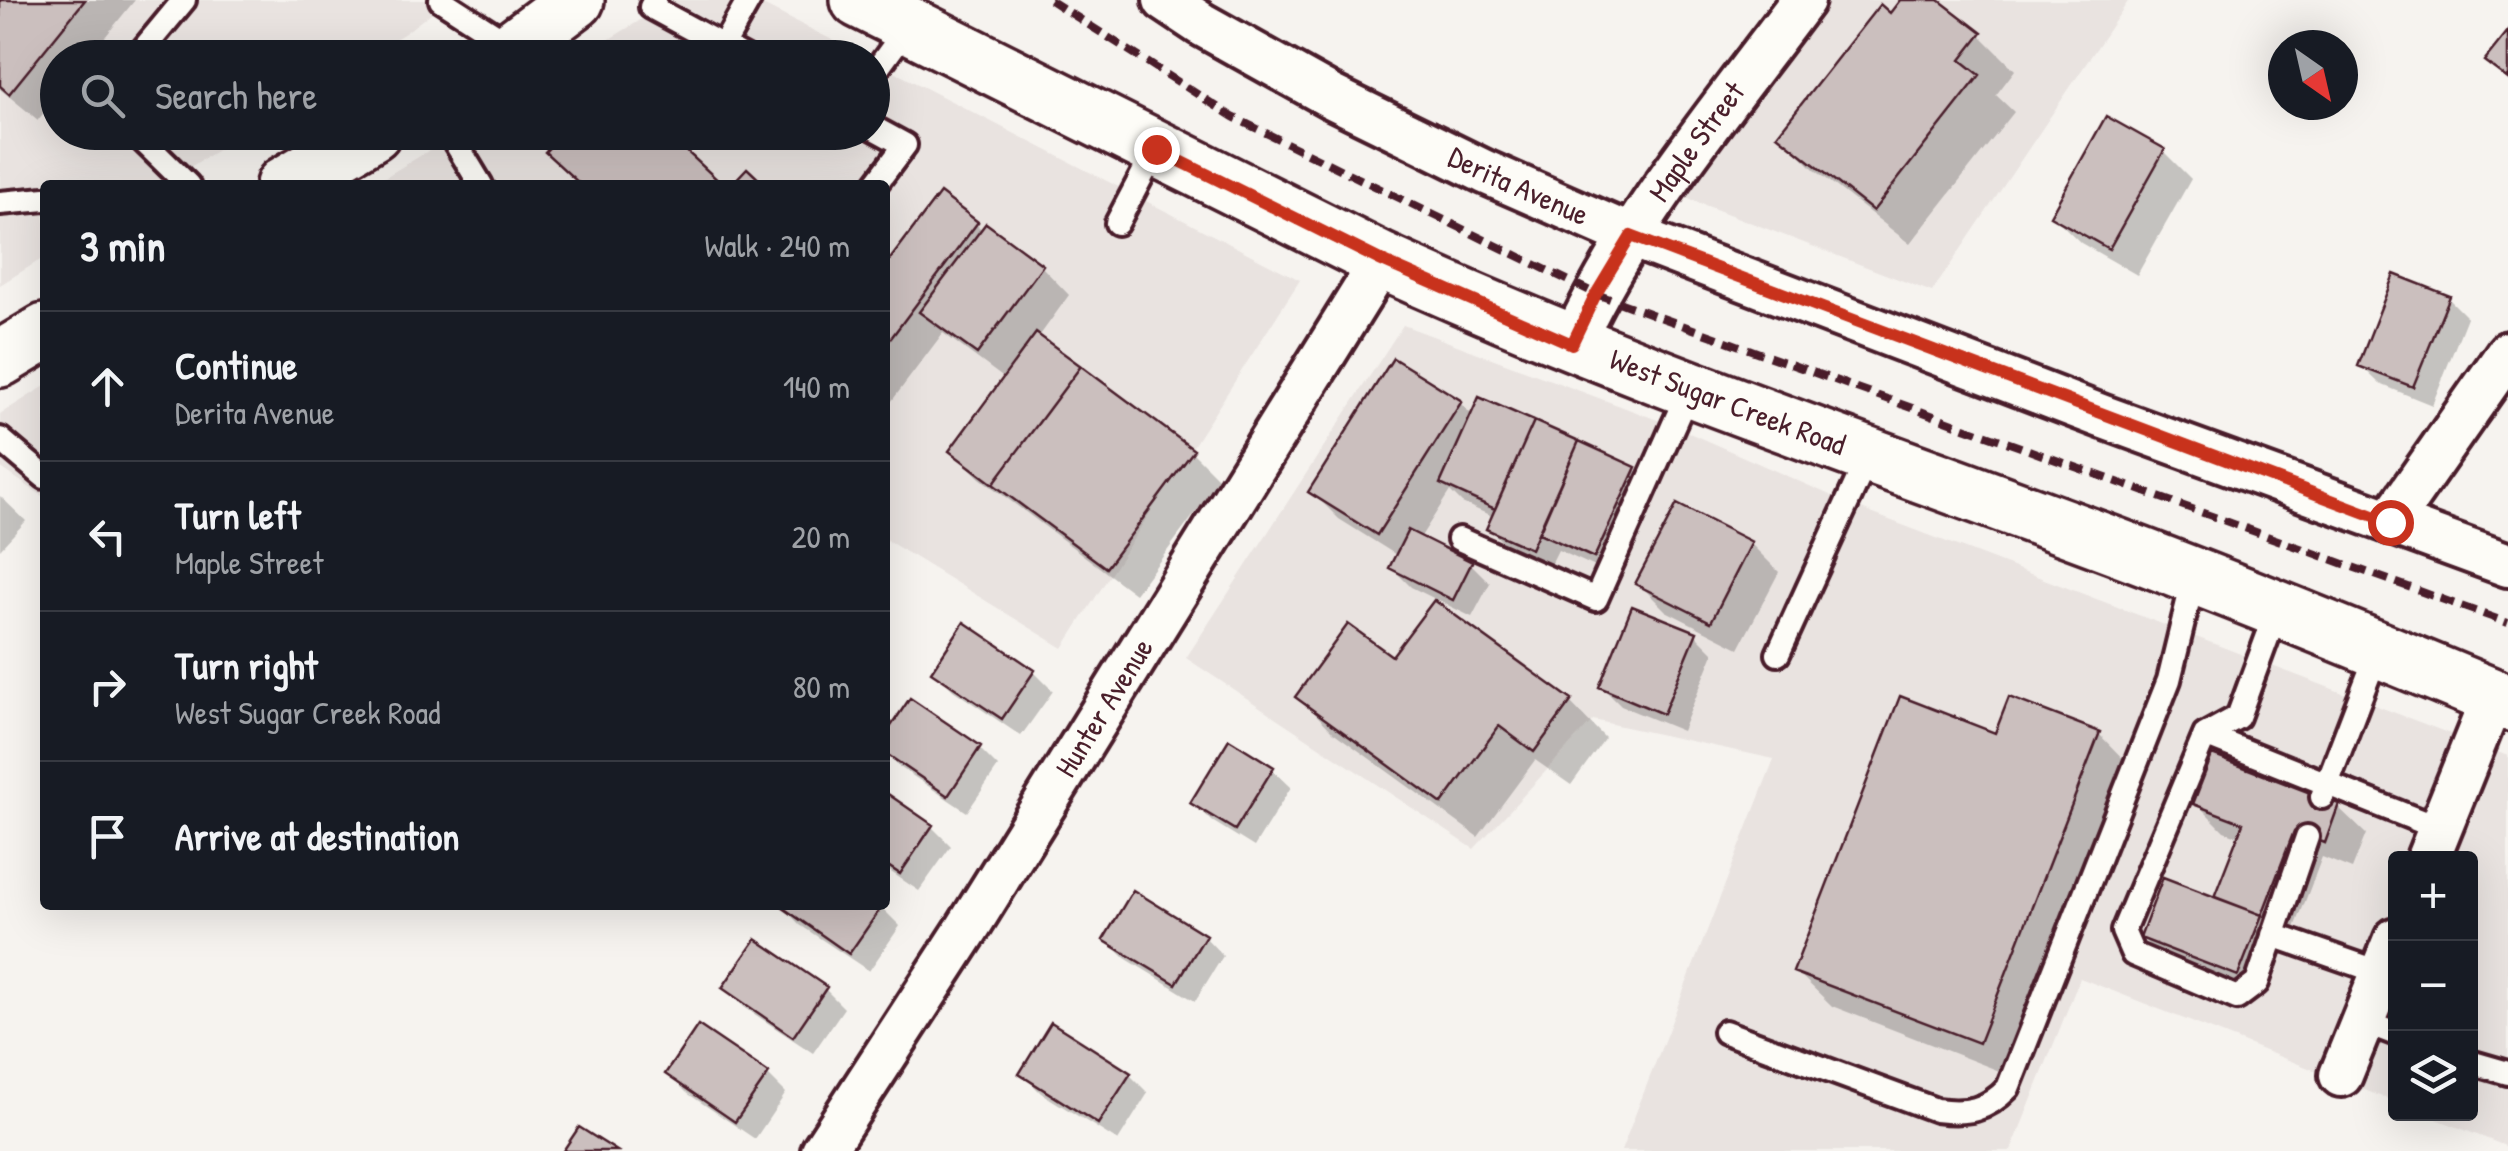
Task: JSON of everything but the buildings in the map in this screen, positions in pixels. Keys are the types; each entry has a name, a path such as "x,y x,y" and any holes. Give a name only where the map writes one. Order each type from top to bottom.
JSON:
{"main road":[{"path":"524,40 576,0"},
{"name":"West Sugar Creek Road","path":"859,0 1382,261 1572,344 2194,577 2501,700"},
{"path":"292,180 343,150"},
{"path":"0,359 40,335"}],"street":[{"name":"Derita Avenue","path":"1165,0 1330,96 1486,172 1631,236 2508,565"},
{"name":"Maple Street","path":"1572,344 1631,236 1803,0"},
{"name":"Hunter Avenue","path":"822,1151 967,929 1382,261"},
{"path":"2390,522 2508,354"},
{"path":"2434,844 2501,700"},
{"path":"2340,1075 2379,1027 2388,963"}],"lane":[{"path":"151,40 184,0"},
{"path":"442,0 491,40"},
{"path":"655,0 651,8 712,40"},
{"path":"726,40 748,0"},
{"path":"890,51 909,25"},
{"path":"879,180 904,145 890,137"},
{"path":"1116,223 1156,149"},
{"path":"152,150 183,180"},
{"path":"459,150 478,180"},
{"path":"0,203 40,199"},
{"path":"1459,538 1596,599 1690,388"},
{"path":"0,439 40,474"},
{"path":"1778,654 1869,455"},
{"path":"1725,1032 1936,1110 1960,1114 1981,1110 1996,1101 2008,1088 2143,751 2169,680 2194,577"},
{"path":"2278,611 2238,716 2206,734 2123,931 2132,954 2237,998 2257,982 2307,836"},
{"path":"2325,790 2378,651"},
{"path":"2206,734 2434,844"},
{"path":"2273,935 2388,956"},
{"path":"2478,1064 2508,1073"}],"shaded area":[{"path":"0,0 448,0 394,40 40,40 40,150 218,150 169,180 40,180 40,260 0,285"},
{"path":"673,0 753,0 832,40 608,40"},
{"path":"1822,0 2129,0 1932,292 1676,194"},
{"path":"890,70 1300,280 1063,648 890,542 890,180 380,180 430,150 890,150"},
{"path":"1403,325 1671,425 1871,513 2508,756 2508,1147 2442,1121 2478,1121 2478,851 2388,851 2388,1099 2080,978 2011,1151 1621,1151 1774,759 1593,720 1474,849 1186,658"},
{"path":"40,389 40,495 0,467 0,414"}],"railway":[{"path":"1050,0 1233,117 1596,294 2508,623"}],"route":[{"path":"1156,149 1382,261 1572,344 1631,236 2100,416 2390,522"}]}
